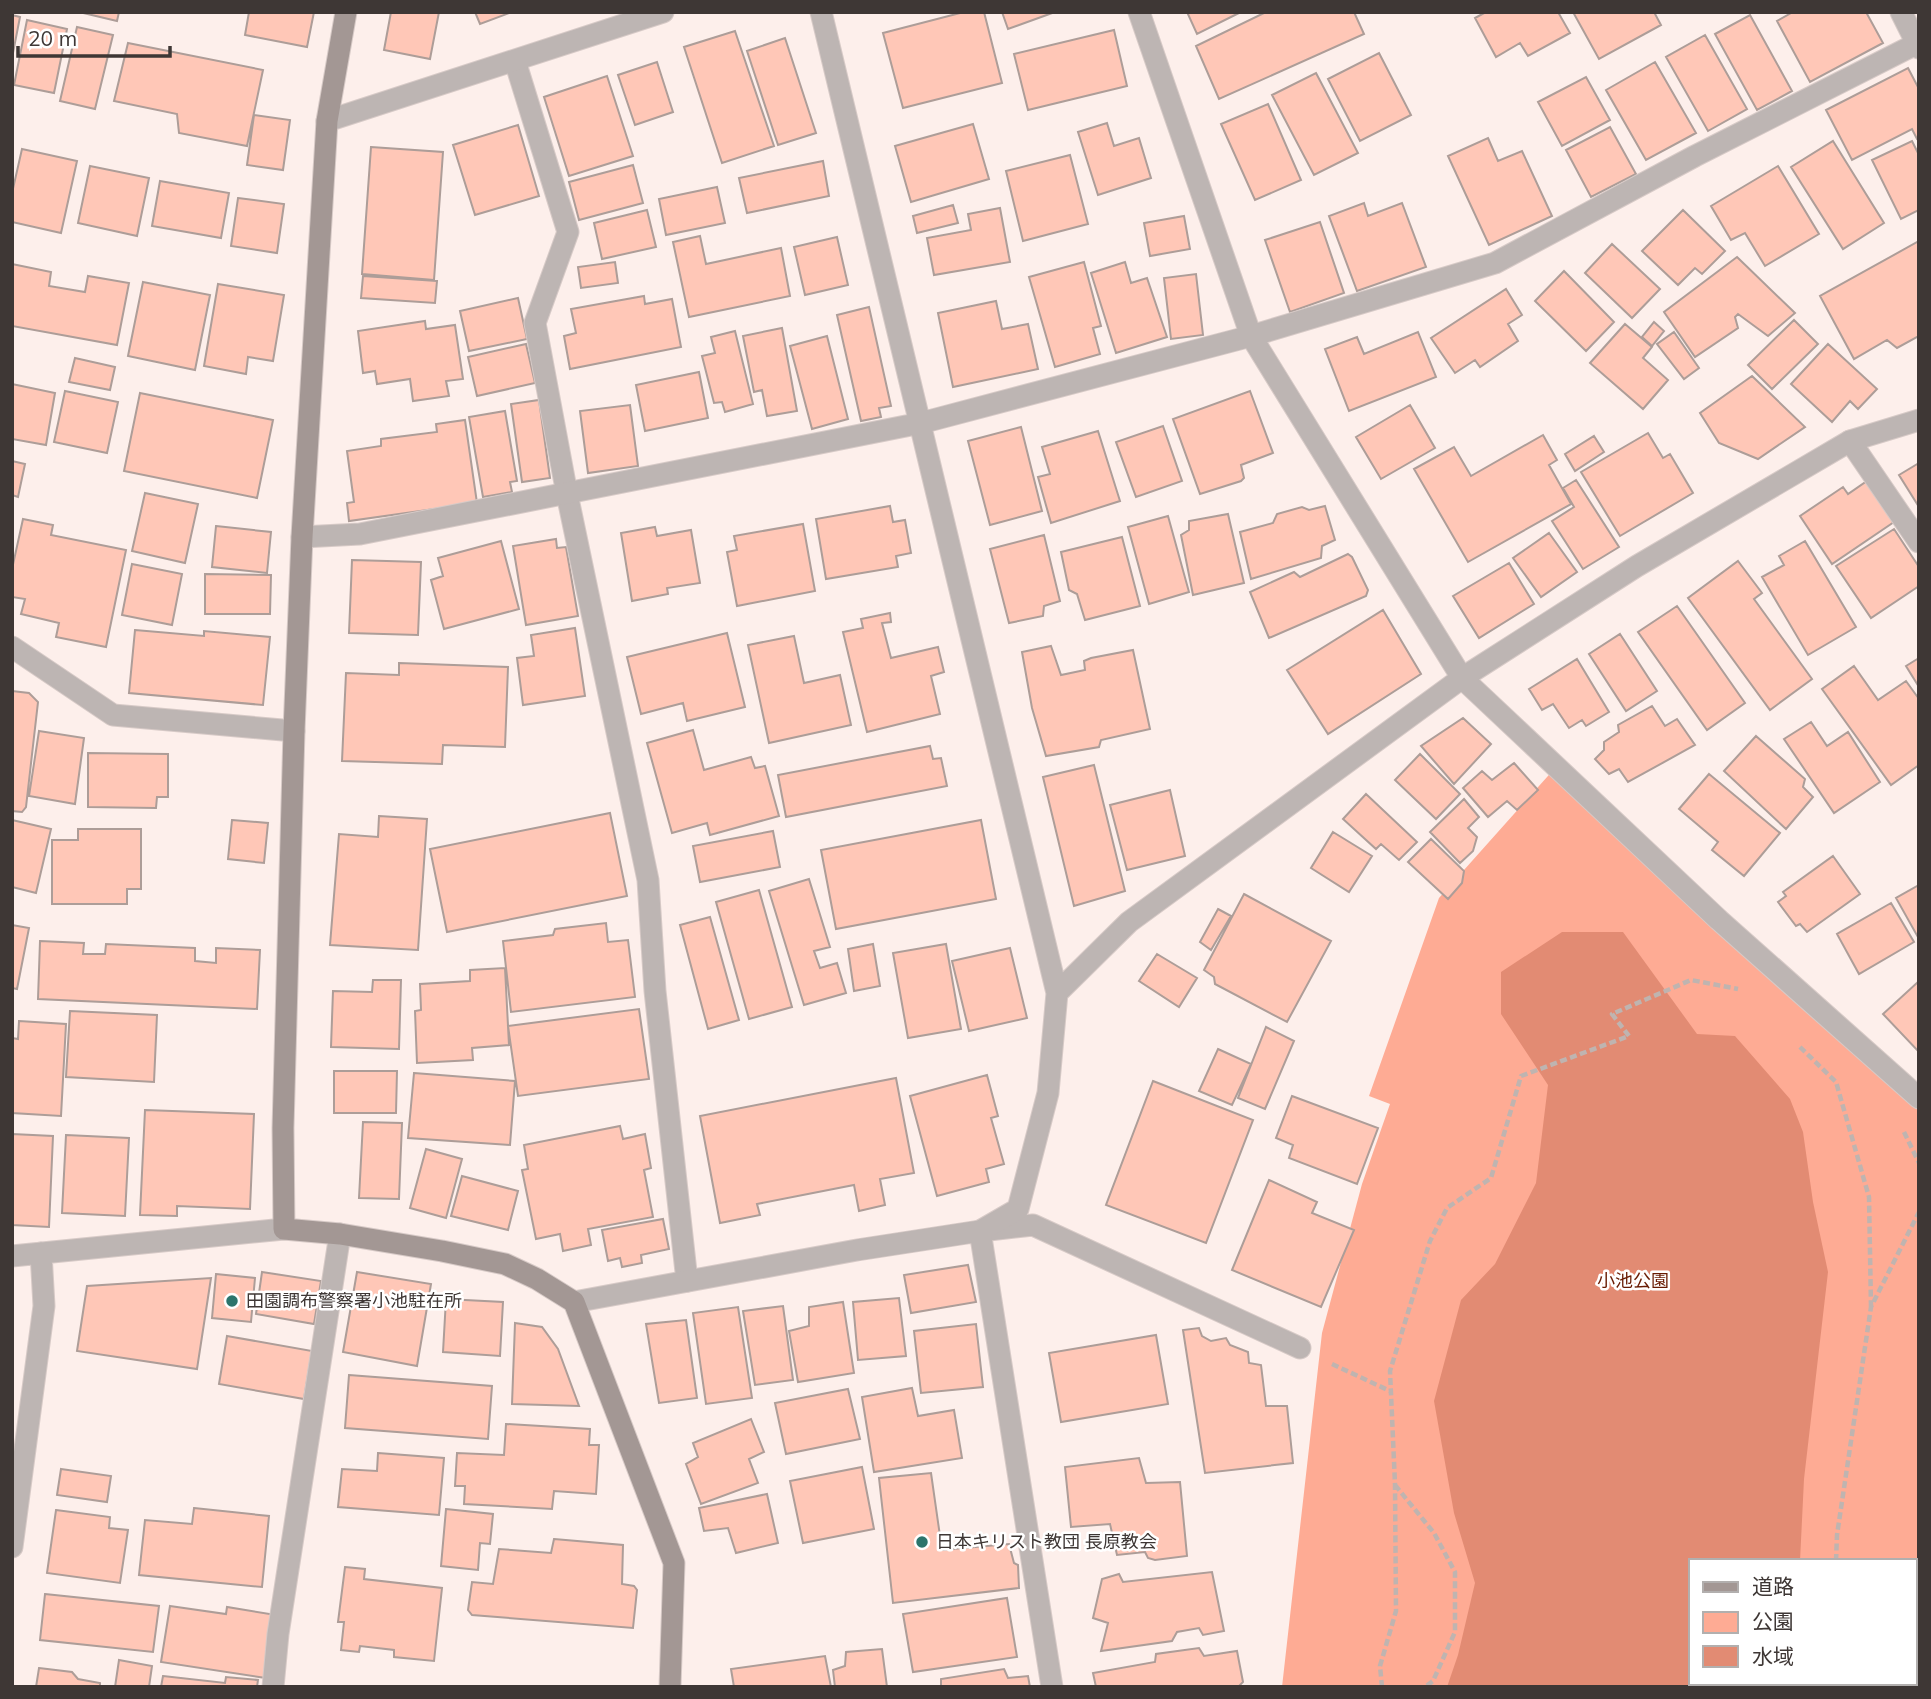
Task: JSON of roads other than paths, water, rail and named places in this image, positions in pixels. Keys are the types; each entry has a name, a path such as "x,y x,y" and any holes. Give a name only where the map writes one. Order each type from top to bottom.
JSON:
{"street":[{"path":"284,1229 283,1128 302,537 327,121 346,12"},
{"path":"327,121 663,12"},
{"path":"821,12 1057,993 1048,1093 1018,1209 981,1231"},
{"path":"1139,12 1251,336 1462,678 1719,920 1919,1098"},
{"path":"302,537 360,534 920,423 1251,336 1495,263 1695,156 1918,46 1901,12"},
{"path":"515,61 568,232 535,323 567,494 648,880 655,990 687,1281"},
{"path":"1057,993 1129,922 1462,678 1637,566 1850,441 1919,420"},
{"path":"1850,441 1919,542"},
{"path":"12,647 113,715 294,731"},
{"path":"574,1302 981,1231 1033,1225 1300,1348"},
{"path":"12,1256 284,1229 340,1234 505,1264 537,1279 574,1302 674,1563 670,1687"},
{"path":"981,1231 1052,1687"},
{"path":"272,1687 340,1234"},
{"path":"12,1547 44,1306 41,1253"}],"water":[{"path":"1562,932 1623,932 1697,1034 1735,1036 1790,1099 1803,1132 1813,1202 1828,1272 1804,1479 1800,1559 1689,1559 1689,1685 1794,1687 1447,1687 1458,1655 1475,1583 1454,1513 1434,1401 1461,1300 1495,1264 1536,1183 1548,1085 1501,1014 1501,972"}],"place":[{"name":"田園調布警察署小池駐在所","path":"232,1301"},
{"name":"日本キリスト教団 長原教会","path":"922,1542"}],"park label":[{"name":"小池公園","path":"1633,1281"}]}
